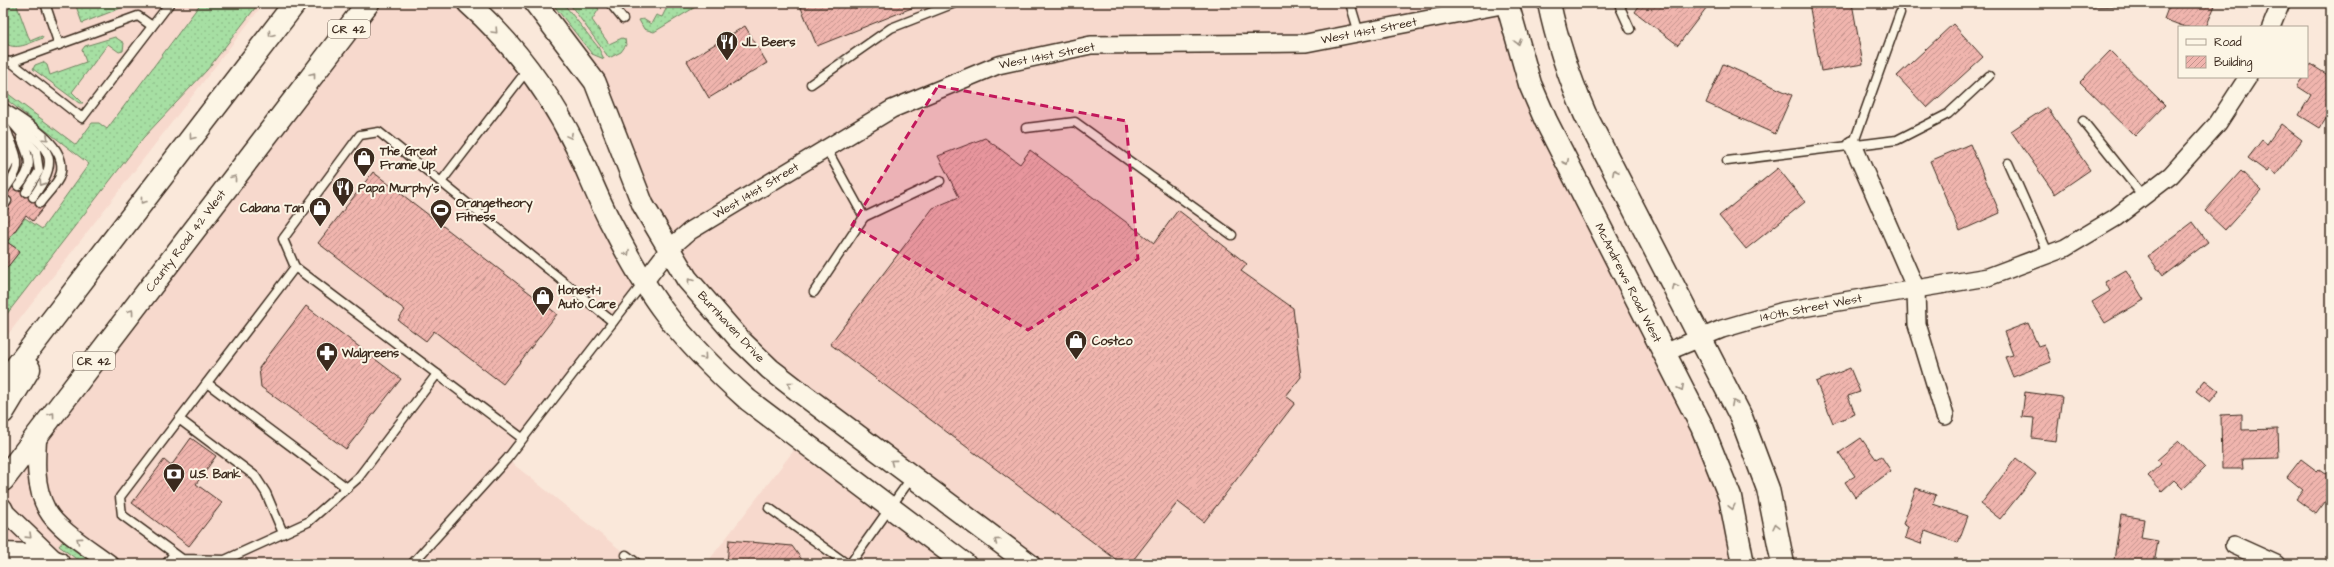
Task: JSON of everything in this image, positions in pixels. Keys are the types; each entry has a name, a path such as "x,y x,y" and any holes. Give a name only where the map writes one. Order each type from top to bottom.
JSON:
{"main road":[{"path":"3,384 295,3"},
{"name":"County Road 42 West","path":"3,480 368,3"},
{"name":"McAndrews Road West","path":"1509,3 1530,84 1546,121 1702,427 1717,462 1730,497 1743,564"},
{"path":"1549,3 1557,38 1569,77 1585,114 1741,417 1768,489 1783,564"},
{"path":"3,412 83,279"},
{"path":"3,554 32,555 58,564"}],"street":[{"path":"468,3 528,68 554,107 576,147 612,227 644,282 666,314 722,377 748,400 965,564"},
{"name":"Burnhaven Drive","path":"535,3 595,82 643,205 670,248 687,279 741,341 765,364 1029,564"},
{"name":"West 141st Street","path":"644,282 670,248 690,231 892,109 998,64 1091,45 1306,43 1509,3"},
{"path":"2271,26 2281,3"},
{"name":"140th Street West","path":"1664,353 1722,329 1784,311 1988,277 2049,256 2115,218 2171,175 2218,123 2247,78"},
{"path":"1853,145 1916,289 1917,324 1945,416"},
{"path":"38,434 36,467 40,490 47,510 62,527 110,564"},
{"path":"3,507 6,513 58,564"},
{"path":"2234,545 2276,564"}],"lane":[{"path":"45,3 59,45"},
{"path":"7,62 82,118 170,3"},
{"path":"610,3 623,19"},
{"path":"811,84 891,28 955,3"},
{"path":"1350,3 1358,33"},
{"path":"1623,3 1620,7 1630,29"},
{"path":"1853,145 1900,13"},
{"path":"7,62 138,16 152,26"},
{"path":"441,182 528,68"},
{"path":"1727,161 1897,140 1948,114 1988,76"},
{"path":"3,108 44,146 49,159 50,170 29,195 39,171 39,161 36,151 18,132 3,112"},
{"path":"3,108 42,134 55,146 60,165 60,177 40,203"},
{"path":"3,121 18,160 17,172 3,192"},
{"path":"2083,121 2143,196"},
{"path":"1026,128 1075,122 1232,235"},
{"path":"18,132 28,154 30,166 26,177 18,186"},
{"path":"522,438 295,267 283,238 360,135 379,132 613,322"},
{"path":"3,174 11,161 14,152 10,139"},
{"path":"826,148 864,217"},
{"path":"2008,163 2049,256"},
{"path":"814,292 864,217 940,181"},
{"path":"295,267 120,497 122,515 182,559 224,560 308,522 347,488 358,478 437,374"},
{"path":"412,564 482,487 644,282"},
{"path":"207,383 347,488"},
{"path":"179,419 255,476 266,493 283,533"},
{"path":"850,564 912,476"},
{"path":"769,508 847,564"},
{"path":"166,564 174,554"},
{"path":"626,555 638,564"}],"highlighted area":[{"path":"938,86 1126,121 1138,259 1028,330 852,225"}],"shaded area":[{"path":"3,3 264,3 3,341"},
{"path":"368,3 468,3 506,43 644,282 507,459 638,564 3,564 3,480"},
{"path":"535,3 1507,3 1530,84 1702,427 1743,564 1029,564 805,396 687,279 614,126"},
{"path":"801,441 965,564 706,564"}],"green space":[{"path":"3,3 16,3 30,41 42,36 43,38 23,46 8,45 3,42"},
{"path":"75,3 134,3 82,23"},
{"path":"201,3 259,3 207,70 143,138 3,319 3,273 20,251 7,242 25,218 42,229 89,164 3,97 3,90 76,145 92,123 99,123 107,129"},
{"path":"552,3 563,3 598,47 604,59 592,54"},
{"path":"569,3 591,3 599,9 592,20 609,44 622,38 625,39 626,45 621,52 609,58"},
{"path":"669,3 702,3 654,32 644,29 639,20 643,19 651,24 656,15 662,17"},
{"path":"115,37 124,43 123,51 119,52 108,44 72,92 83,103 79,103 33,69 35,65 43,62 47,65 50,75 86,62 82,50 85,46"},
{"path":"3,135 7,143 9,155 3,166"},
{"path":"64,540 97,564 83,564 59,546"}],"building":[{"path":"799,3 924,3 817,46"},
{"path":"1641,3 1710,3 1678,45 1635,12"},
{"path":"1809,3 1852,3 1863,64 1821,71"},
{"path":"2086,3 2126,3 2126,6 2086,7"},
{"path":"2170,3 2216,3 2206,26 2182,26 2164,19"},
{"path":"2331,12 2331,26 2326,24"},
{"path":"1953,24 1983,57 1927,108 1897,76"},
{"name":"JL Beers","path":"745,26 767,63 709,98 687,61"},
{"path":"2110,51 2165,105 2135,136 2080,82"},
{"path":"1723,64 1792,95 1775,134 1706,103"},
{"path":"2310,64 2331,77 2331,111 2320,128 2299,115 2311,95 2297,86 2302,78 2308,78 2308,68"},
{"path":"2047,107 2090,170 2055,194 2011,131"},
{"path":"2281,124 2302,140 2276,175 2269,169 2267,172 2248,158 2262,140 2267,144"},
{"name":"Costco","path":"985,138 1020,164 1030,150 1154,243 1178,210 1247,264 1241,271 1293,308 1301,377 1286,396 1295,403 1204,522 1178,502 1130,564 1122,564 830,344 933,208 959,197 938,156"},
{"path":"1970,144 2000,213 1960,231 1930,161"},
{"path":"1778,168 1805,202 1746,249 1719,216"},
{"path":"2241,171 2261,190 2225,230 2205,211"},
{"path":"373,172 557,314 503,384 434,331 426,341 398,320 405,310 318,243"},
{"path":"13,182 45,206 33,221 26,215 7,242 20,251 3,273 3,215 11,204 3,196"},
{"path":"2193,222 2208,242 2163,276 2148,256"},
{"path":"2126,270 2144,300 2105,323 2092,302 2110,291 2105,282"},
{"name":"Walgreens","path":"306,306 401,379 346,449 261,387 259,368"},
{"path":"2028,323 2038,346 2044,344 2051,362 2013,377 2005,357 2013,355 2004,332"},
{"path":"1850,368 1860,392 1848,396 1855,414 1833,423 1816,382"},
{"path":"2205,380 2219,391 2210,402 2196,391"},
{"path":"2025,392 2062,397 2056,441 2032,438 2034,418 2022,417"},
{"path":"2242,414 2242,430 2278,429 2279,458 2242,459 2243,469 2222,469 2221,415"},
{"name":"U.S. Bank","path":"191,438 216,456 196,484 222,503 189,546 132,503 164,460 171,466"},
{"path":"1861,438 1876,459 1881,456 1891,471 1855,497 1845,482 1855,476 1839,453"},
{"path":"2179,441 2205,468 2183,489 2174,480 2162,491 2148,476 2161,464 2157,460"},
{"path":"2016,458 2036,474 2000,519 1981,504"},
{"path":"2301,459 2317,471 2319,469 2331,477 2331,494 2316,514 2296,499 2303,490 2287,477"},
{"path":"1916,488 1936,495 1933,504 1968,516 1958,543 1925,531 1921,544 1905,538 1908,527 1903,524"},
{"path":"2121,515 2144,519 2141,538 2158,541 2154,564 2114,560"},
{"path":"729,540 792,546 805,564 727,564"}],"place":[{"name":"JL Beers","path":"727,62"},
{"name":"The Great Frame Up","path":"364,178"},
{"name":"Papa Murphy's","path":"343,208"},
{"name":"Cabana Tan","path":"320,228"},
{"name":"Orangetheory Fitness","path":"441,230"},
{"name":"Honest-1 Auto Care","path":"543,316"},
{"name":"Costco","path":"1076,360"},
{"name":"Walgreens","path":"327,372"},
{"name":"U.S. Bank","path":"174,494"}]}
